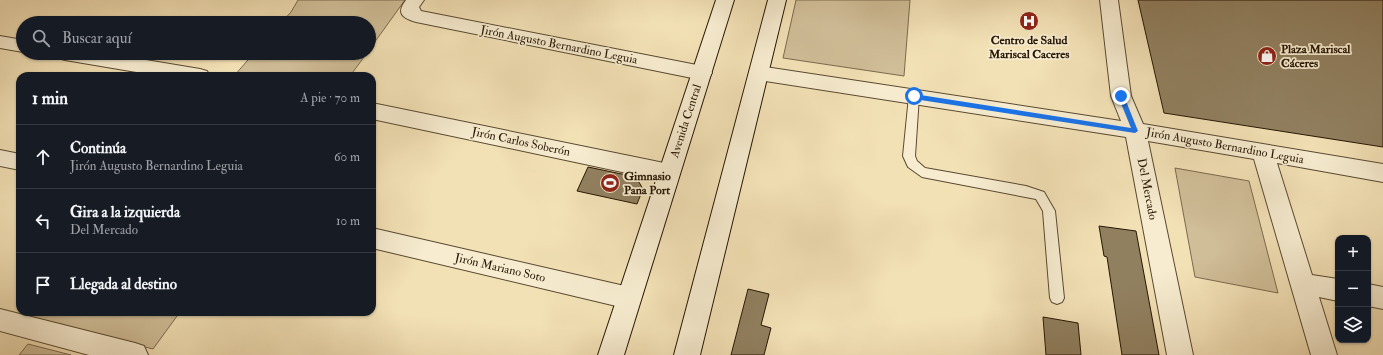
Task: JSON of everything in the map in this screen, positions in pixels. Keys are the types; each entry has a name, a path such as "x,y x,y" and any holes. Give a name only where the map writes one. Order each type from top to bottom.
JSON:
{"street":[{"name":"Avenida Central","path":"611,355 725,0"},
{"path":"687,355 776,0"},
{"name":"Del Mercado","path":"1109,0 1121,96 1135,131 1180,355"},
{"name":"Jirón Augusto Bernardino Leguia","path":"415,8 702,73"},
{"path":"0,42 16,45"},
{"path":"106,60 177,72"},
{"name":"Jirón Augusto Bernardino Leguia","path":"759,72 1135,131 1383,173"},
{"name":"Jirón Carlos Soberón","path":"376,112 669,173"},
{"path":"1263,153 1304,284 1324,355"},
{"path":"0,158 16,161"},
{"name":"Jirón Mariano Soto","path":"376,239 629,298"},
{"path":"1304,284 1335,289"},
{"path":"1371,296 1383,298"},
{"path":"0,320 135,355"}],"lane":[{"path":"914,96 909,156 912,164 922,172 1026,191 1040,195 1049,211 1057,298"}],"shaded area":[{"path":"298,0 405,0 376,40 376,16 287,16"},
{"path":"796,0 910,0 904,76 783,58"},
{"path":"248,60 362,60 353,72 237,72"},
{"path":"1175,168 1249,181 1278,293 1195,277"},
{"path":"26,316 177,316 153,349 25,317"},
{"path":"28,344 71,355 19,355"}],"building":[{"name":"Plaza Mariscal Cáceres","path":"1138,0 1383,0 1383,147 1164,113"},
{"name":"Gimnasio Pana Port","path":"588,167 636,177 643,189 637,204 577,191"},
{"path":"1099,226 1136,231 1159,355 1122,355 1107,257 1104,256"},
{"path":"748,289 769,294 761,325 771,328 764,355 731,355"},
{"path":"1043,317 1078,323 1081,355 1046,355"}],"place":[{"name":"Centro de Salud Mariscal Caceres","path":"1029,21"},
{"name":"Plaza Mariscal Cáceres","path":"1267,56"},
{"name":"Gimnasio Pana Port","path":"610,183"}],"route":[{"path":"914,96 1135,131 1121,96"}]}
